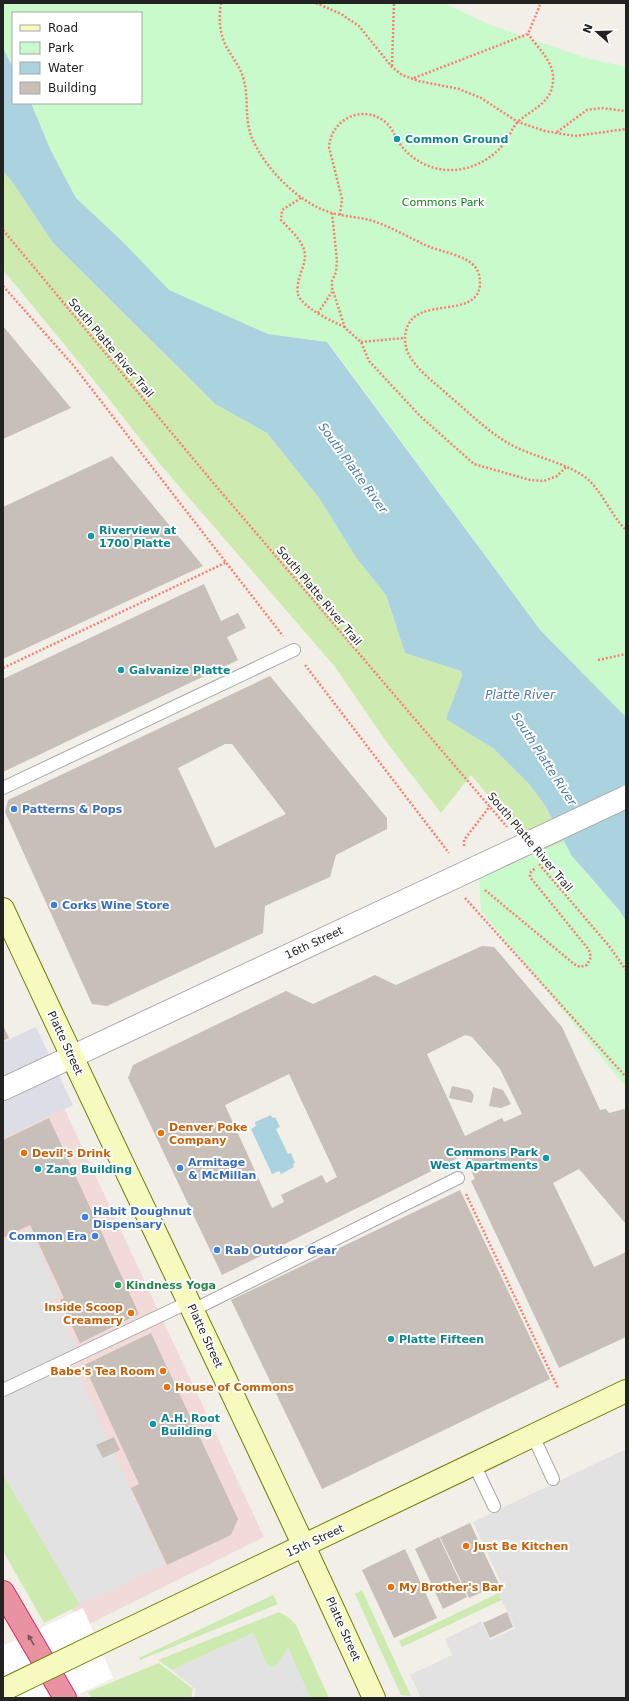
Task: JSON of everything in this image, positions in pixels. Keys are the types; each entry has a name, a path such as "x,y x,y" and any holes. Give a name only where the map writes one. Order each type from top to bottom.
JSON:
{"highway":[{"path":"3,1592 64,1698"}],"street":[{"name":"16th Street","path":"3,1089 626,797"},
{"name":"Platte Street","path":"3,909 305,1545 374,1698"},
{"name":"15th Street","path":"3,1690 626,1391"}],"lane":[{"path":"3,788 294,650"},
{"path":"3,1390 191,1306 458,1178"},
{"path":"533,1436 553,1479"},
{"path":"474,1464 494,1506"}],"path":[{"path":"221,3 220,29 224,44 240,67 244,80 247,123 252,139 268,166 301,198 312,206 332,213 371,220 389,226 430,247 464,259 476,268 479,274 479,287 473,297 462,304 421,312 414,316 407,324 404,338 405,347 417,366 490,432 520,450 566,467 588,479 599,492 616,520 626,530"},
{"path":"316,3 341,14 359,26 392,67 402,75 413,79 459,89 481,98 518,122 545,131 575,136 626,129"},
{"path":"392,67 394,3"},
{"path":"413,79 528,34 540,5"},
{"path":"340,215 342,199 332,163 329,139 333,131 344,119 351,116 364,114 377,117 389,126 404,150 421,162 440,169 461,170 491,158 505,143 518,122 545,101 551,92 553,81 552,70 548,60 528,34"},
{"path":"556,132 587,110 601,108 626,112"},
{"path":"301,198 282,210 282,220 297,238 305,255 298,280 298,295 303,301 318,313 345,328 361,342 369,361 420,416 474,464 530,480 544,481 557,476 566,467"},
{"path":"332,213 337,261 336,272 332,281 333,292 345,328"},
{"name":"South Platte River Trail","path":"3,230 215,486 509,830"},
{"path":"3,286 73,365 227,562 464,873 626,1077"},
{"path":"318,313 333,292"},
{"path":"361,342 404,338"},
{"path":"3,668 227,562"},
{"path":"598,660 626,654"},
{"path":"464,840 490,806"},
{"name":"South Platte River Trail","path":"534,859 609,946 626,970"},
{"path":"464,873 574,964 580,967 585,966 590,961 591,954 589,950 530,877 530,874 539,864"},
{"path":"458,1178 558,1388"}],"shaded area":[{"path":"36,1027 73,1105 3,1138 3,1042"},
{"path":"57,1093 264,1537 81,1628 3,1465 3,1117"},
{"path":"30,1229 59,1296 55,1299 83,1361 74,1365 165,1565 80,1605 3,1474 3,1242"},
{"path":"626,1449 626,1698 421,1698 410,1675 452,1655 445,1639 481,1621 490,1640 515,1628 497,1591 503,1587 473,1522"},
{"path":"253,1633 266,1663 271,1668 276,1667 288,1647 310,1698 193,1698 195,1689 172,1670"}],"green space":[{"name":"Commons Park","path":"3,3 444,3 488,24 586,58 626,67 626,717 541,631 328,342 268,334 168,290 122,241 76,198 51,151 31,104 142,104 142,12 12,12 12,66 3,48"},
{"path":"3,171 13,183 53,243 215,404 267,433 319,498 357,559 386,595 405,653 461,671 462,676 447,719 494,749 529,784 544,804 564,842 536,853 471,775 441,813 388,744 335,667 159,463 105,394 3,270"},
{"path":"564,842 578,863 626,921 626,1087 481,911 479,877"},
{"path":"3,1474 80,1605 44,1623 3,1551"},
{"path":"511,1587 514,1594 402,1647 399,1641"},
{"path":"362,1590 411,1696 401,1695 355,1594"},
{"path":"273,1595 278,1604 140,1660 139,1658"},
{"path":"279,1612 288,1617 296,1625 329,1698 310,1698 288,1648 276,1667 271,1668 266,1663 253,1633 172,1670 158,1660"},
{"path":"159,1663 193,1689 191,1698 92,1698 88,1692"}],"water":[{"name":"Platte River","path":"3,48 12,66 12,104 31,104 51,151 76,198 122,241 169,290 268,334 327,342 541,631 626,717 626,921 619,910 572,856 544,804 529,784 494,749 446,719 462,676 461,671 405,653 386,595 357,559 319,498 267,433 215,404 53,243 13,183 3,171"},
{"path":"271,1115 272,1118 275,1117 280,1127 276,1129 288,1154 291,1153 295,1163 293,1164 294,1167 281,1174 279,1171 272,1174 251,1129 256,1126 255,1122"}],"pier":[{"path":"83,1608 113,1678 70,1698 3,1698 3,1646"}],"building":[{"path":"3,326 71,408 3,439"},
{"name":"Riverview at 1700 Platte","path":"112,456 203,566 3,659 3,507"},
{"name":"Galvanize Platte","path":"204,584 221,621 238,613 246,628 227,637 238,660 3,772 3,679"},
{"path":"270,676 387,818 387,829 336,855 330,877 265,906 263,933 107,1006 92,1004 5,812 8,800","holes":["225,744 232,744 286,814 215,848 178,768"]},
{"name":"Commons Park West Apartments","path":"482,946 494,947 562,1027 600,1110 606,1109 609,1113 624,1109 626,1111 626,1224 579,1169 553,1183 594,1267 626,1252 626,1337 559,1368 471,1181 475,1179 464,1155 222,1275 128,1078 133,1065 286,991 313,1004 375,975 396,985","holes":["465,1035 472,1037 500,1069 522,1114 504,1122 502,1118 465,1136 427,1054","289,1074 337,1177 326,1183 322,1175 281,1195 284,1202 272,1208 225,1105"]},
{"path":"3,1025 9,1038 3,1041"},
{"path":"452,1086 470,1090 474,1095 472,1103 449,1098"},
{"path":"493,1087 503,1090 511,1104 501,1108 489,1106"},
{"path":"49,1118 139,1314 80,1343 60,1300 64,1298 30,1225 3,1238 3,1140"},
{"name":"Platte Fifteen","path":"460,1190 550,1379 322,1489 231,1300"},
{"name":"A.H. Root Building","path":"151,1333 238,1519 231,1535 167,1565 131,1488 139,1484 84,1365"},
{"path":"114,1437 120,1450 103,1458 96,1445"},
{"path":"470,1523 499,1584 469,1598 440,1537"},
{"path":"439,1537 467,1597 443,1609 415,1549"},
{"path":"405,1549 437,1618 394,1638 362,1570"},
{"path":"507,1612 513,1627 490,1638 483,1623"}],"place":[{"name":"Common Ground","path":"397,139"},
{"name":"Riverview at 1700 Platte","path":"91,536"},
{"name":"Galvanize Platte","path":"121,670"},
{"name":"Patterns & Pops","path":"14,809"},
{"name":"Corks Wine Store","path":"54,905"},
{"name":"Denver Poke Company","path":"161,1133"},
{"name":"Devil's Drink","path":"24,1153"},
{"name":"Commons Park West Apartments","path":"546,1158"},
{"name":"Armitage & McMillan","path":"180,1168"},
{"name":"Zang Building","path":"38,1169"},
{"name":"Habit Doughnut Dispensary","path":"85,1217"},
{"name":"Common Era","path":"95,1236"},
{"name":"Rab Outdoor Gear","path":"217,1250"},
{"name":"Kindness Yoga","path":"118,1285"},
{"name":"Inside Scoop Creamery","path":"131,1313"},
{"name":"Platte Fifteen","path":"391,1339"},
{"name":"Babe's Tea Room","path":"163,1371"},
{"name":"House of Commons","path":"167,1387"},
{"name":"A.H. Root Building","path":"153,1424"},
{"name":"Just Be Kitchen","path":"466,1546"},
{"name":"My Brother's Bar","path":"391,1587"}],"water label":[{"name":"South Platte River","path":"353,468"},
{"name":"South Platte River","path":"544,759"}]}
